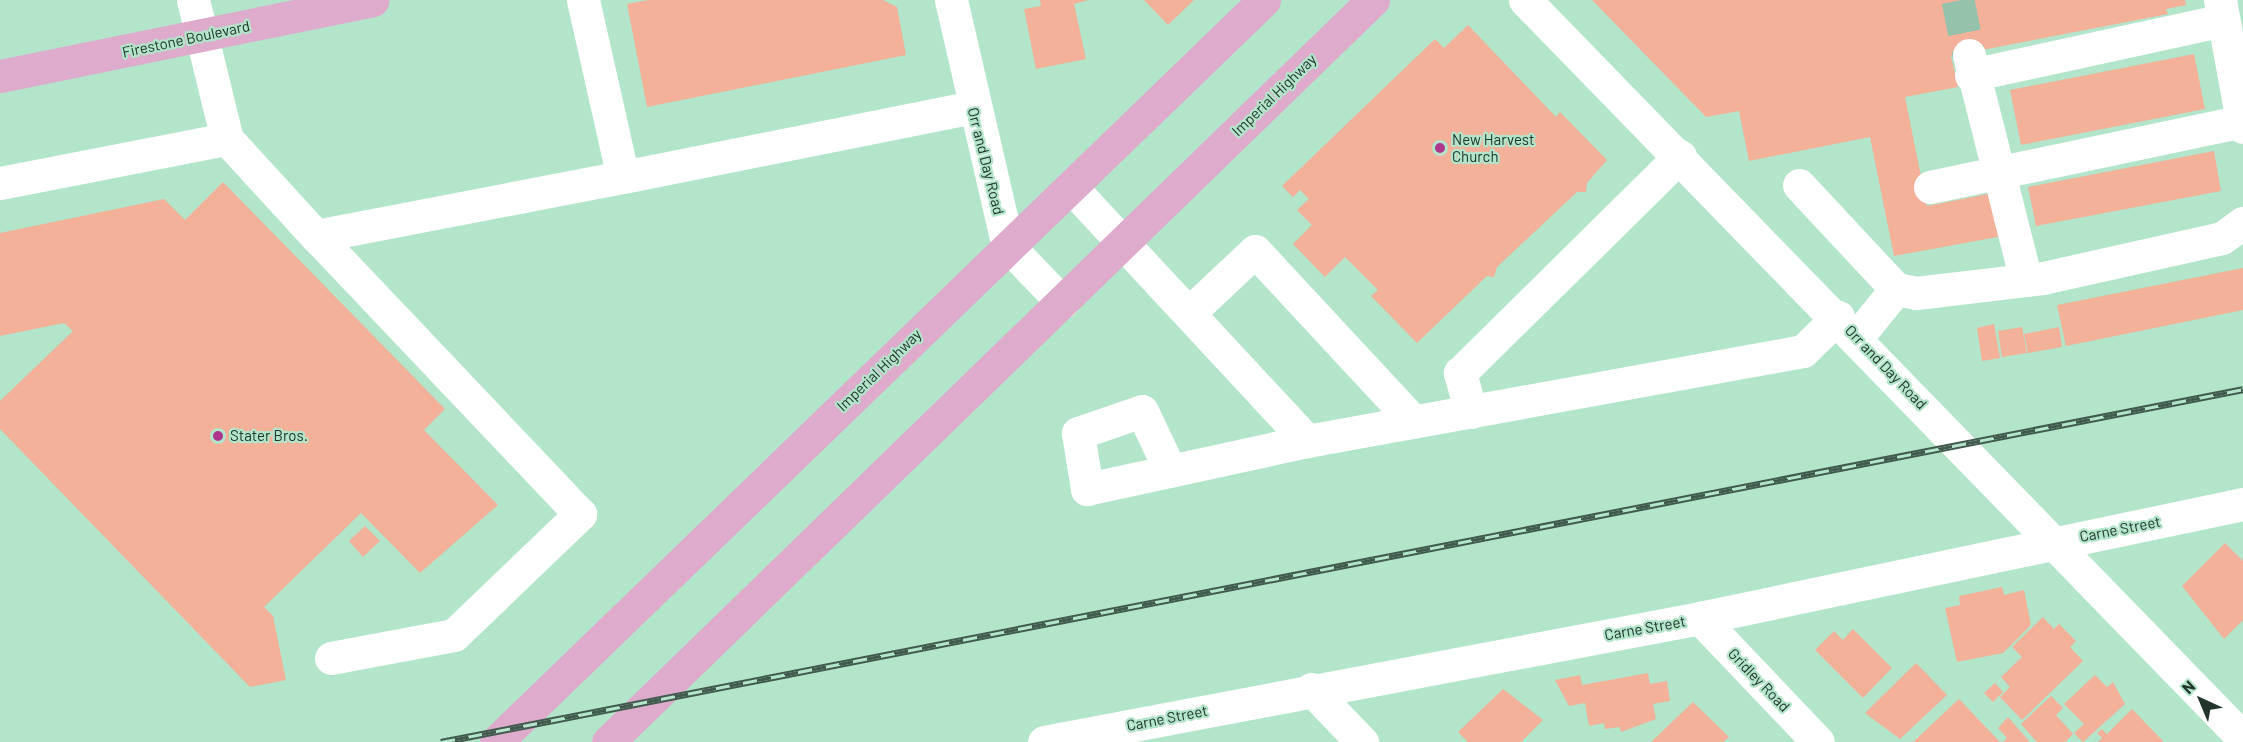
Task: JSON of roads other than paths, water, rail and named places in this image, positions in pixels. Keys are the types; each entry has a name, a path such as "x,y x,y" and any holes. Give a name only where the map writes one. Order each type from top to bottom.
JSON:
{"main road":[{"name":"Firestone Boulevard","path":"0,76 372,0"},
{"name":"Imperial Highway","path":"496,742 1264,0"},
{"name":"Imperial Highway","path":"608,742 1373,0"}],"street":[{"path":"194,0 227,139 580,514 454,635 331,658"},
{"path":"583,0 623,177"},
{"name":"Orr and Day Road","path":"951,0 972,107 1008,246 1062,302"},
{"name":"Orr and Day Road","path":"1525,0 1847,327 2243,738"},
{"path":"1930,187 2001,174 2242,124 2222,10 1970,65 2001,174 2026,280"},
{"path":"316,236 972,107"},
{"path":"0,183 227,139"},
{"path":"1471,412 1460,373 1680,156"},
{"path":"1799,185 1896,289"},
{"path":"1071,187 1190,312 1307,441"},
{"path":"1170,470 1307,441 1803,351 1847,327 1896,289 1949,292 2026,280 2222,238 2243,222"},
{"path":"1190,312 1255,251 1414,422"},
{"name":"Carne Street","path":"1044,742 1311,689 1700,618 2243,504"},
{"name":"Gridley Road","path":"1700,618 1818,742"},
{"path":"1311,689 1362,742"}],"tunnel":[{"path":"1958,0 1969,55"}],"railway":[{"path":"441,742 2243,389"}],"place":[{"name":"New Harvest Church","path":"1440,148"},
{"name":"Stater Bros.","path":"218,436"}]}
